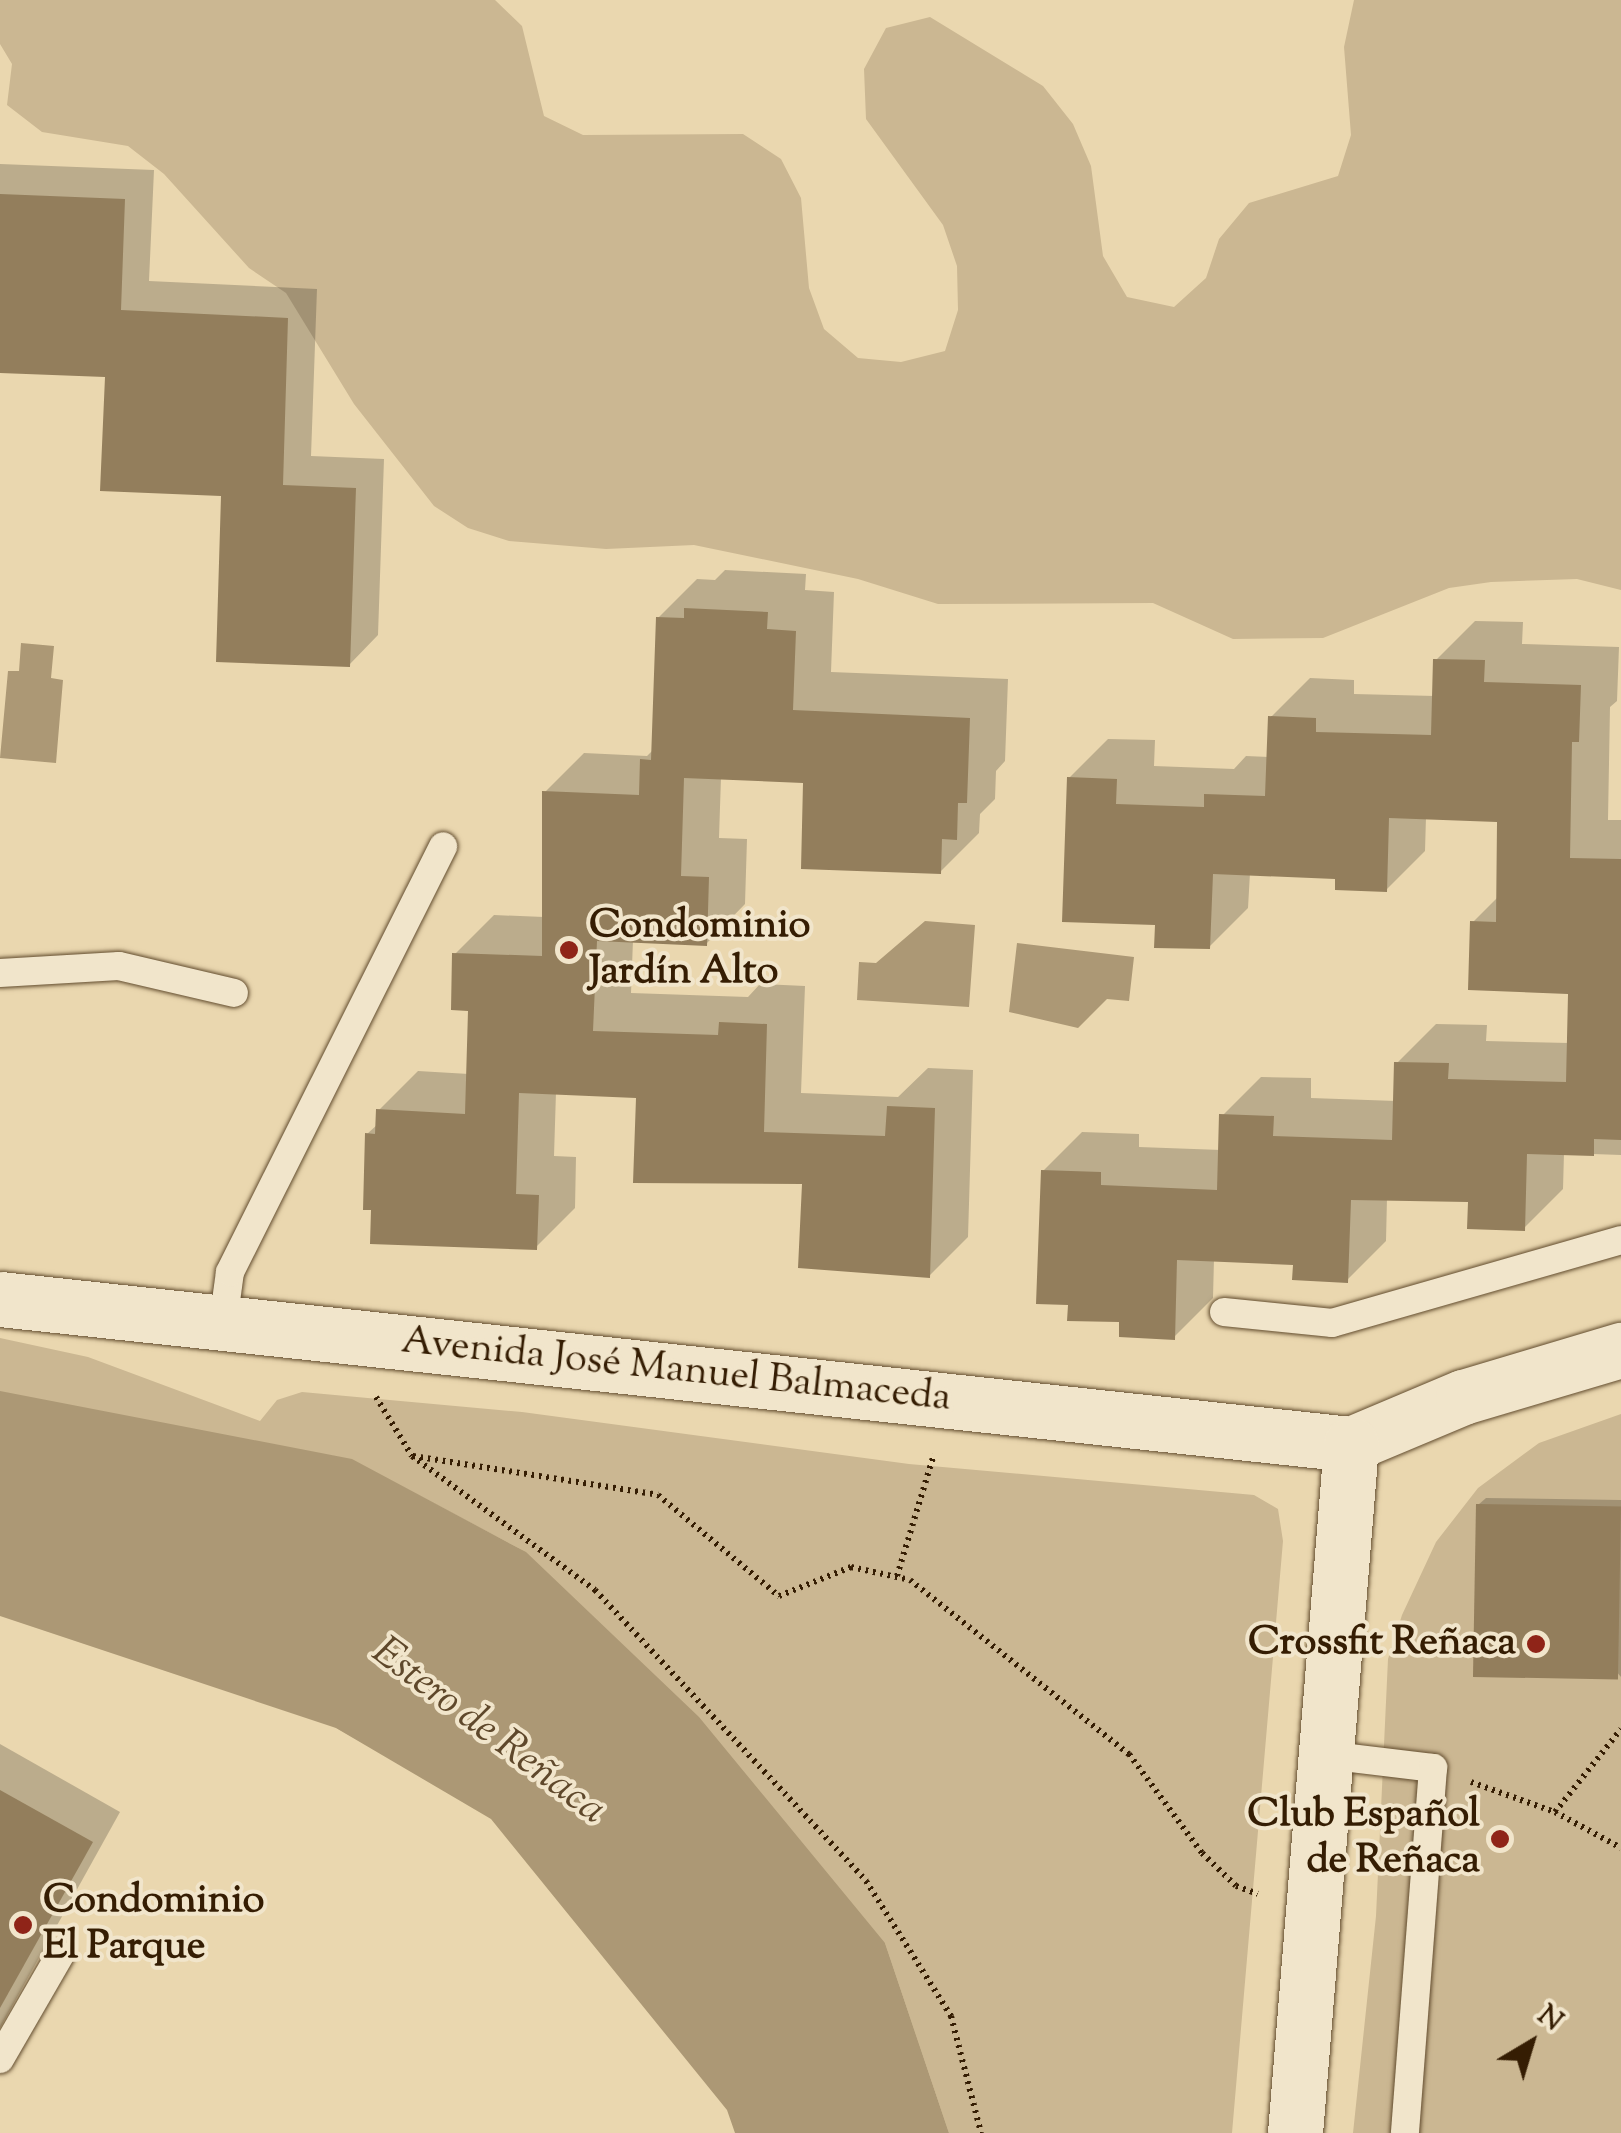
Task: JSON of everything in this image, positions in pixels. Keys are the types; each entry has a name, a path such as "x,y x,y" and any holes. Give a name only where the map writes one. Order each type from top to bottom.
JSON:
{"street":[{"name":"Avenida José Manuel Balmaceda","path":"0,1299 1351,1444"},
{"path":"1294,2133 1351,1444 1463,1397 1621,1350"}],"lane":[{"path":"223,1323 230,1272 444,846"},
{"path":"0,973 118,966 234,993"},
{"path":"1224,1312 1332,1323 1621,1240"},
{"path":"1326,1755 1433,1768 1405,2133"},
{"path":"0,2060 60,1955"}],"path":[{"path":"370,1387 412,1456 594,1590 866,1882 952,2016 980,2133"},
{"path":"897,1576 936,1448"},
{"path":"412,1456 658,1495 779,1596 852,1567 897,1576 944,1604 1129,1754 1202,1853 1236,1886 1312,1914"},
{"path":"1555,1812 1621,1729"},
{"path":"1433,1768 1555,1812 1621,1848"}],"shaded area":[{"path":"0,0 495,0 522,26 544,116 583,135 743,134 781,159 801,198 809,288 824,329 858,358 901,362 945,351 958,310 957,266 943,225 866,119 864,69 886,28 930,17 1043,86 1073,124 1091,166 1103,256 1127,297 1174,307 1206,278 1219,239 1249,203 1338,176 1351,135 1344,47 1354,0 1621,0 1621,590 1577,579 1491,582 1449,588 1323,638 1233,639 1153,603 938,604 858,579 694,545 606,549 509,541 468,528 434,506 354,404 286,293 249,268 164,174 128,146 42,132 7,105 12,64 0,44"},
{"path":"0,1338 88,1357 260,1421 277,1400 302,1392 522,1412 909,1464 1254,1495 1278,1509 1283,1541 1232,2133 949,2133 885,1943 628,1892 0,1539","holes":["329,1455 352,1460 526,1552"]},
{"name":"Club Español de Reñaca","path":"1621,1414 1621,2133 1353,2133 1376,1916 1388,1659 1402,1615 1436,1542 1478,1488 1539,1443"}],"water":[{"path":"21,643 54,646 51,678 63,680 56,763 0,758 8,671 19,671"},
{"path":"925,921 975,925 969,1007 857,1000 859,962 876,963"},
{"path":"1017,943 1134,957 1129,1001 1107,999 1078,1028 1009,1012"},
{"name":"Estero de Reñaca","path":"0,1391 352,1459 526,1552 699,1717 885,1943 949,2133 735,2133 727,2110 491,1819 336,1728 0,1616"}],"building":[{"path":"0,194 125,199 121,310 288,318 283,485 356,488 350,667 216,662 221,496 100,491 105,377 0,373"},
{"name":"Condominio Jardín Alto","path":"684,608 768,612 767,629 796,631 793,710 970,718 967,803 958,803 957,840 942,839 941,874 801,869 803,783 684,778 681,876 709,877 707,946 597,941 593,1031 718,1035 719,1022 767,1024 764,1132 885,1136 887,1106 935,1108 930,1278 798,1268 802,1184 633,1183 636,1098 519,1093 516,1194 539,1195 537,1250 370,1244 371,1210 363,1210 365,1133 375,1134 376,1109 465,1114 468,1011 451,1010 452,953 542,956 542,791 639,795 640,759 651,760 656,617 684,618"},
{"path":"1433,659 1485,660 1484,682 1581,685 1579,742 1572,742 1570,858 1621,859 1621,1140 1594,1139 1594,1156 1527,1154 1525,1231 1467,1229 1468,1202 1351,1200 1348,1283 1292,1280 1293,1265 1177,1260 1175,1340 1119,1337 1119,1322 1067,1321 1068,1305 1036,1304 1041,1170 1101,1172 1101,1185 1217,1190 1219,1114 1274,1116 1273,1136 1392,1140 1394,1062 1449,1063 1448,1079 1566,1082 1568,994 1468,990 1470,921 1496,922 1497,822 1389,818 1387,892 1335,890 1335,879 1213,874 1210,949 1154,948 1155,925 1062,922 1067,777 1117,779 1116,804 1204,807 1204,794 1265,796 1268,716 1316,718 1316,732 1431,735"},
{"path":"1476,1504 1621,1507 1618,1680 1473,1677"},
{"name":"Condominio El Parque","path":"0,1790 93,1842 0,2008"}],"place":[{"name":"Condominio Jardín Alto","path":"569,950"},
{"name":"Crossfit Reñaca","path":"1536,1644"},
{"name":"Club Español de Reñaca","path":"1500,1839"},
{"name":"Condominio El Parque","path":"23,1925"}]}
